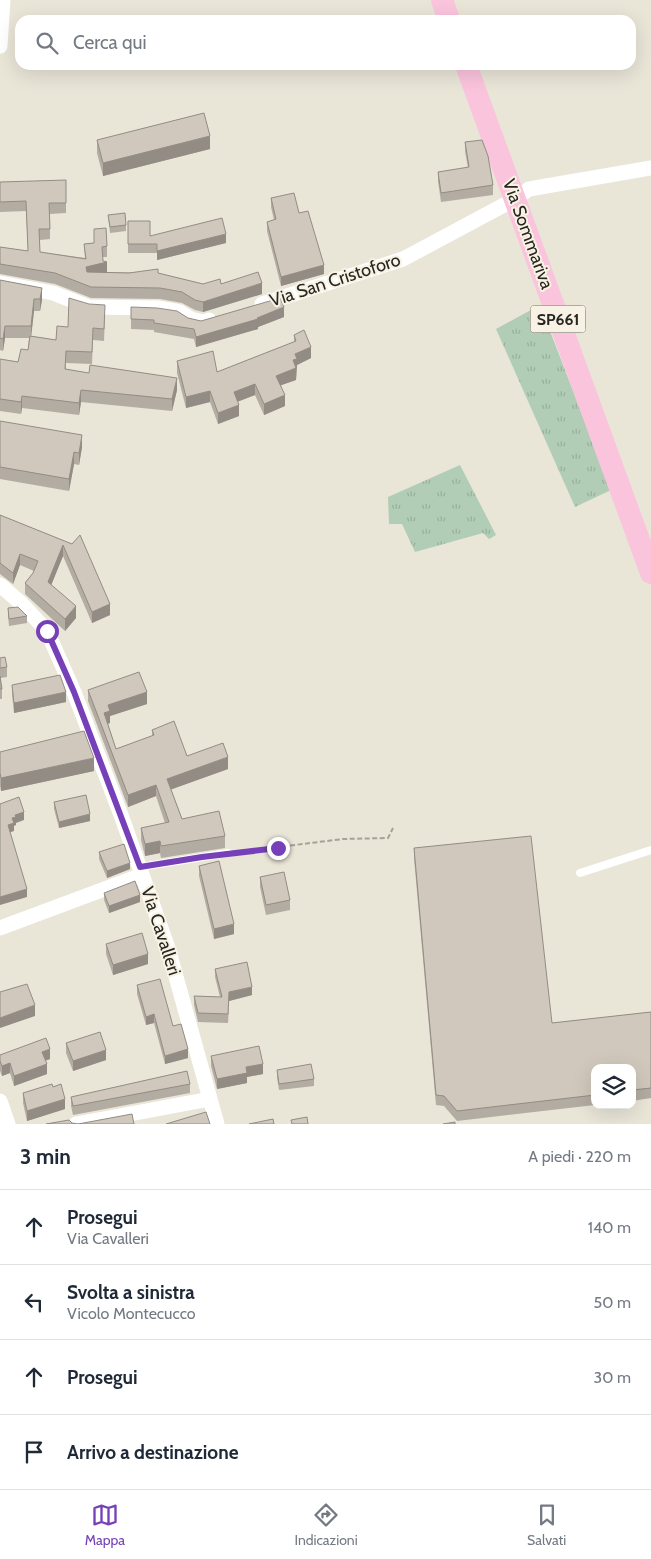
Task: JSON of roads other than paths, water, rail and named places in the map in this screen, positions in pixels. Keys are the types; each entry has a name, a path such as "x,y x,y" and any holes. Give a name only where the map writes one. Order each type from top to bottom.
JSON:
{"main road":[{"path":"442,0 447,15"},
{"name":"Via Sommariva","path":"468,70 651,573"}],"street":[{"path":"0,46 3,0"},
{"name":"Via San Cristoforo","path":"247,308 402,259 515,199 528,189 651,168"},
{"path":"0,283 52,293 88,307 158,308 180,312 191,319 203,322 220,317"},
{"name":"Via Cavalleri","path":"0,585 22,604 47,631 74,692 168,948 217,1124"},
{"path":"0,928 141,871"},
{"path":"76,1124 210,1099"},
{"path":"0,1101 8,1124"}],"lane":[{"path":"580,873 651,850"},
{"path":"141,871 228,853"}]}
